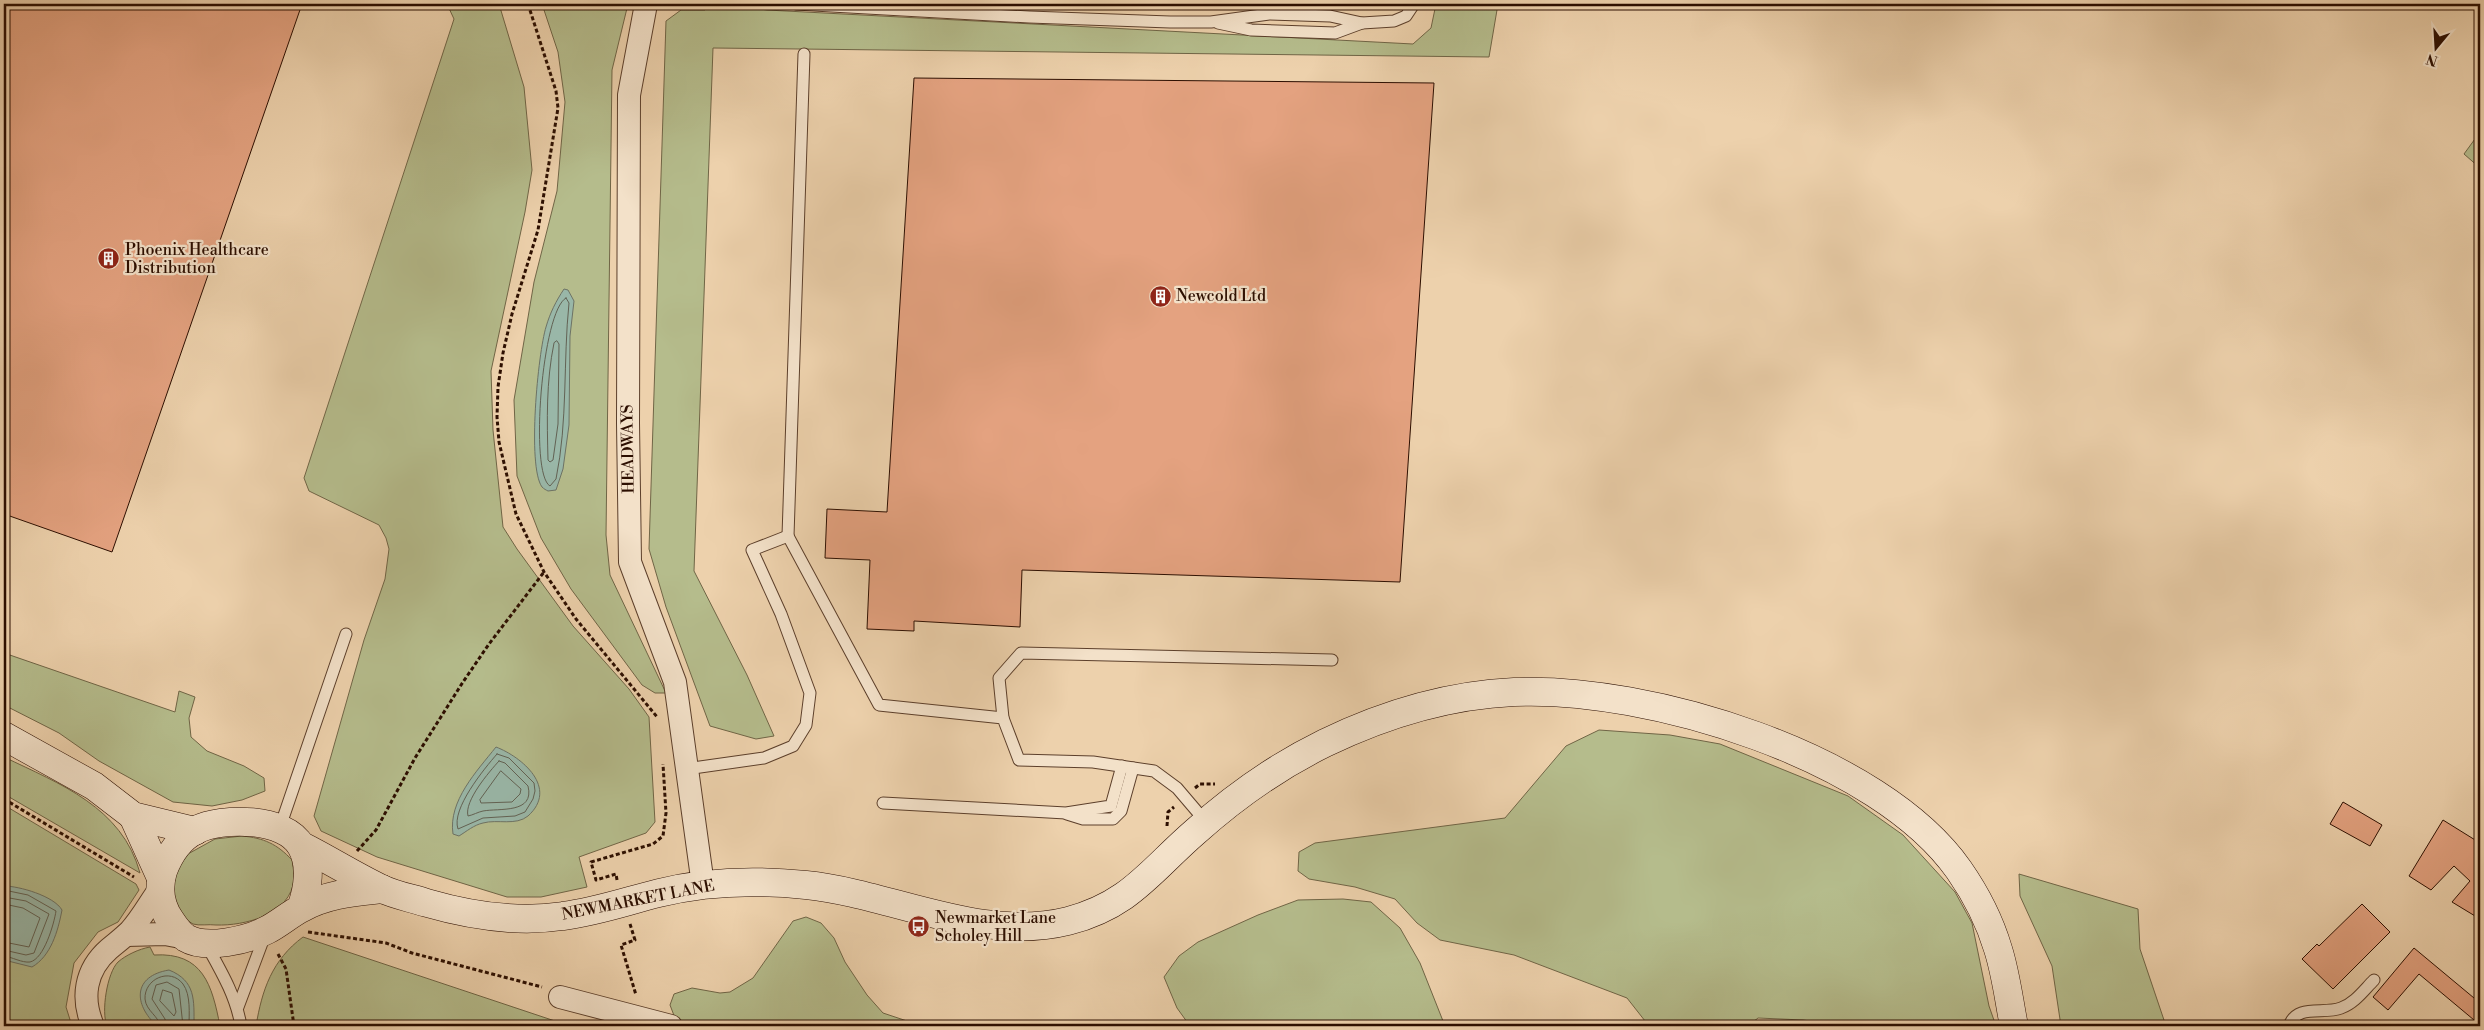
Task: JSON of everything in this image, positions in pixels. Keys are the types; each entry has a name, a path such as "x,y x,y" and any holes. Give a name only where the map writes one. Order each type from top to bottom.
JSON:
{"main road":[{"name":"NEWMARKET LANE","path":"152,882 174,849 195,831 222,823 244,822 264,824 280,830 295,839 302,846 382,889 479,916 539,919 565,916 662,892 703,885 763,882 806,885 867,896 967,921 1021,928 1045,926 1080,918 1104,909 1123,898 1144,883 1206,822 1256,785 1306,753 1361,726 1427,704 1466,696 1514,692 1561,692 1602,696 1707,719 1755,735 1794,751 1856,782 1898,809 1941,848 1960,871 1989,925 1998,948 2014,1026"},
{"path":"4,736 94,786 133,816 195,831"},
{"path":"133,816 152,882 169,918 196,940"},
{"path":"302,846 308,880 304,920"},
{"name":"NEWMARKET LANE","path":"196,940 272,942 304,920 334,895 382,889"}],"street":[{"name":"HEADWAYS","path":"646,4 629,95 628,423 630,562 675,682 703,885"},
{"path":"94,1026 86,1008 85,992 88,980 100,958 138,923 152,882"},
{"path":"126,935 165,934 196,940"},
{"path":"560,997 671,1026"}],"lane":[{"path":"796,4 1028,17 1211,22 1269,14 1330,16 1362,23 1394,21 1406,16 1414,4"},
{"path":"1211,22 1252,30 1316,33 1335,33 1362,23"},
{"path":"804,54 788,536 879,705 1003,718"},
{"path":"686,769 764,758 793,746 806,725 810,693 781,614 752,550 788,536"},
{"path":"280,830 346,634"},
{"path":"1206,822 1185,797 1154,771 1093,762 1019,760 1003,718 999,678 1022,653 1332,660"},
{"path":"883,803 1066,813 1111,806 1127,767"},
{"path":"196,940 238,1007 241,1026"},
{"path":"238,1007 272,942"},
{"path":"2289,1026 2291,1020 2304,1011 2341,1009 2359,997 2374,980"}],"path":[{"path":"528,4 556,91 558,108 538,230 512,314 504,353 498,387 496,417 499,442 516,514 544,572 576,619 658,717 660,725"},
{"path":"350,859 376,830 415,758 468,674 544,572"},
{"path":"619,886 616,874 596,880 591,862 652,844 663,836 666,813 663,759"},
{"path":"1166,831 1168,812 1200,784 1220,783"},
{"path":"4,799 152,882"},
{"path":"628,918 635,940 620,945 644,1019"},
{"path":"304,920 551,990 560,997"},
{"path":"272,942 286,969 294,1026"}],"green space":[{"path":"447,4 499,4 524,87 532,170 525,212 491,371 493,430 503,527 573,626 629,689 649,717 655,822 646,833 579,857 587,887 541,897 507,897 377,857 321,831 314,816 364,640 385,579 389,549 379,525 309,491 304,478 454,19"},
{"path":"542,4 628,4 612,70 606,535 610,575 666,693 655,693 642,685 571,589 541,538 517,476 514,400 534,282 557,191 565,102 558,52"},
{"path":"706,4 729,4 767,10 1413,44 1431,28 1436,4 1485,7 1485,4 1498,4 1489,57 713,48 694,571 747,675 774,736 756,739 710,726 666,607 649,549 666,21 681,10 705,10"},
{"path":"2480,132 2480,168 2464,154"},
{"path":"4,653 175,712 179,691 195,697 189,718 191,737 207,751 244,766 264,778 265,791 242,800 212,806 173,802 99,761 59,733 4,705"},
{"path":"1599,730 1670,735 1720,744 1848,796 1903,835 1955,892 1972,923 1989,1006 1996,1026 1847,1026 1803,1020 1758,1018 1748,1026 1649,1026 1627,998 1514,955 1440,940 1417,923 1395,899 1355,887 1309,879 1298,871 1299,852 1315,843 1505,818 1566,746"},
{"path":"4,757 67,788 104,814 119,831 131,850 140,873 4,794"},
{"path":"4,805 136,884 139,890 118,922 98,932 74,963 66,1007 72,1026 4,1026"},
{"path":"242,836 257,838 270,843 292,860 294,879 291,891 284,902 264,916 227,925 193,924 180,913 166,887 177,860 215,839"},
{"path":"2019,874 2138,909 2140,949 2166,1026 2061,1026 2052,966 2020,896"},
{"path":"1343,899 1371,902 1400,928 1420,963 1445,1026 1190,1026 1177,1008 1164,977 1179,956 1198,942 1258,915 1298,900"},
{"path":"806,917 821,923 834,938 845,962 867,995 883,1013 916,1024 943,1026 678,1026 670,1005 674,994 692,988 720,993 730,992 753,978 793,921"},
{"path":"303,937 555,1021 555,1026 256,1026 265,988 270,977 283,956"},
{"path":"150,947 154,955 184,959 194,965 202,974 209,985 220,1026 107,1026 105,1020 106,993 114,967 129,955"}],"water":[{"path":"564,289 568,290 574,301 570,336 569,425 563,469 556,490 548,491 542,487 535,457 535,409 540,360 546,327 549,317"},
{"path":"496,747 516,758 533,775 538,784 540,795 537,805 528,816 518,821 483,823 459,836 453,834 455,810 459,798 473,776"},
{"path":"4,886 44,896 52,900 62,910 56,934 49,950 32,967 4,960"},
{"path":"169,970 178,974 192,992 194,1026 157,1026 144,1009 140,992 143,985 157,973"}],"building":[{"name":"Phoenix Healthcare Distribution","path":"4,4 302,4 112,552 4,514"},
{"name":"Newcold Ltd","path":"914,78 1434,83 1400,582 1022,570 1020,627 914,621 914,631 867,629 870,560 825,558 827,509 887,512"},
{"path":"2343,802 2382,825 2370,846 2330,824"},
{"path":"2443,820 2480,843 2480,919 2452,902 2470,881 2454,866 2431,890 2409,876"},
{"path":"2362,904 2390,932 2333,989 2302,959 2317,944 2319,946"},
{"path":"2414,948 2480,1003 2480,1025 2419,974 2388,1010 2373,997"}],"place":[{"name":"Phoenix Healthcare Distribution","path":"109,259"},
{"name":"Newcold Ltd","path":"1160,296"},
{"name":"Newmarket Lane Scholey Hill","path":"919,927"}]}
